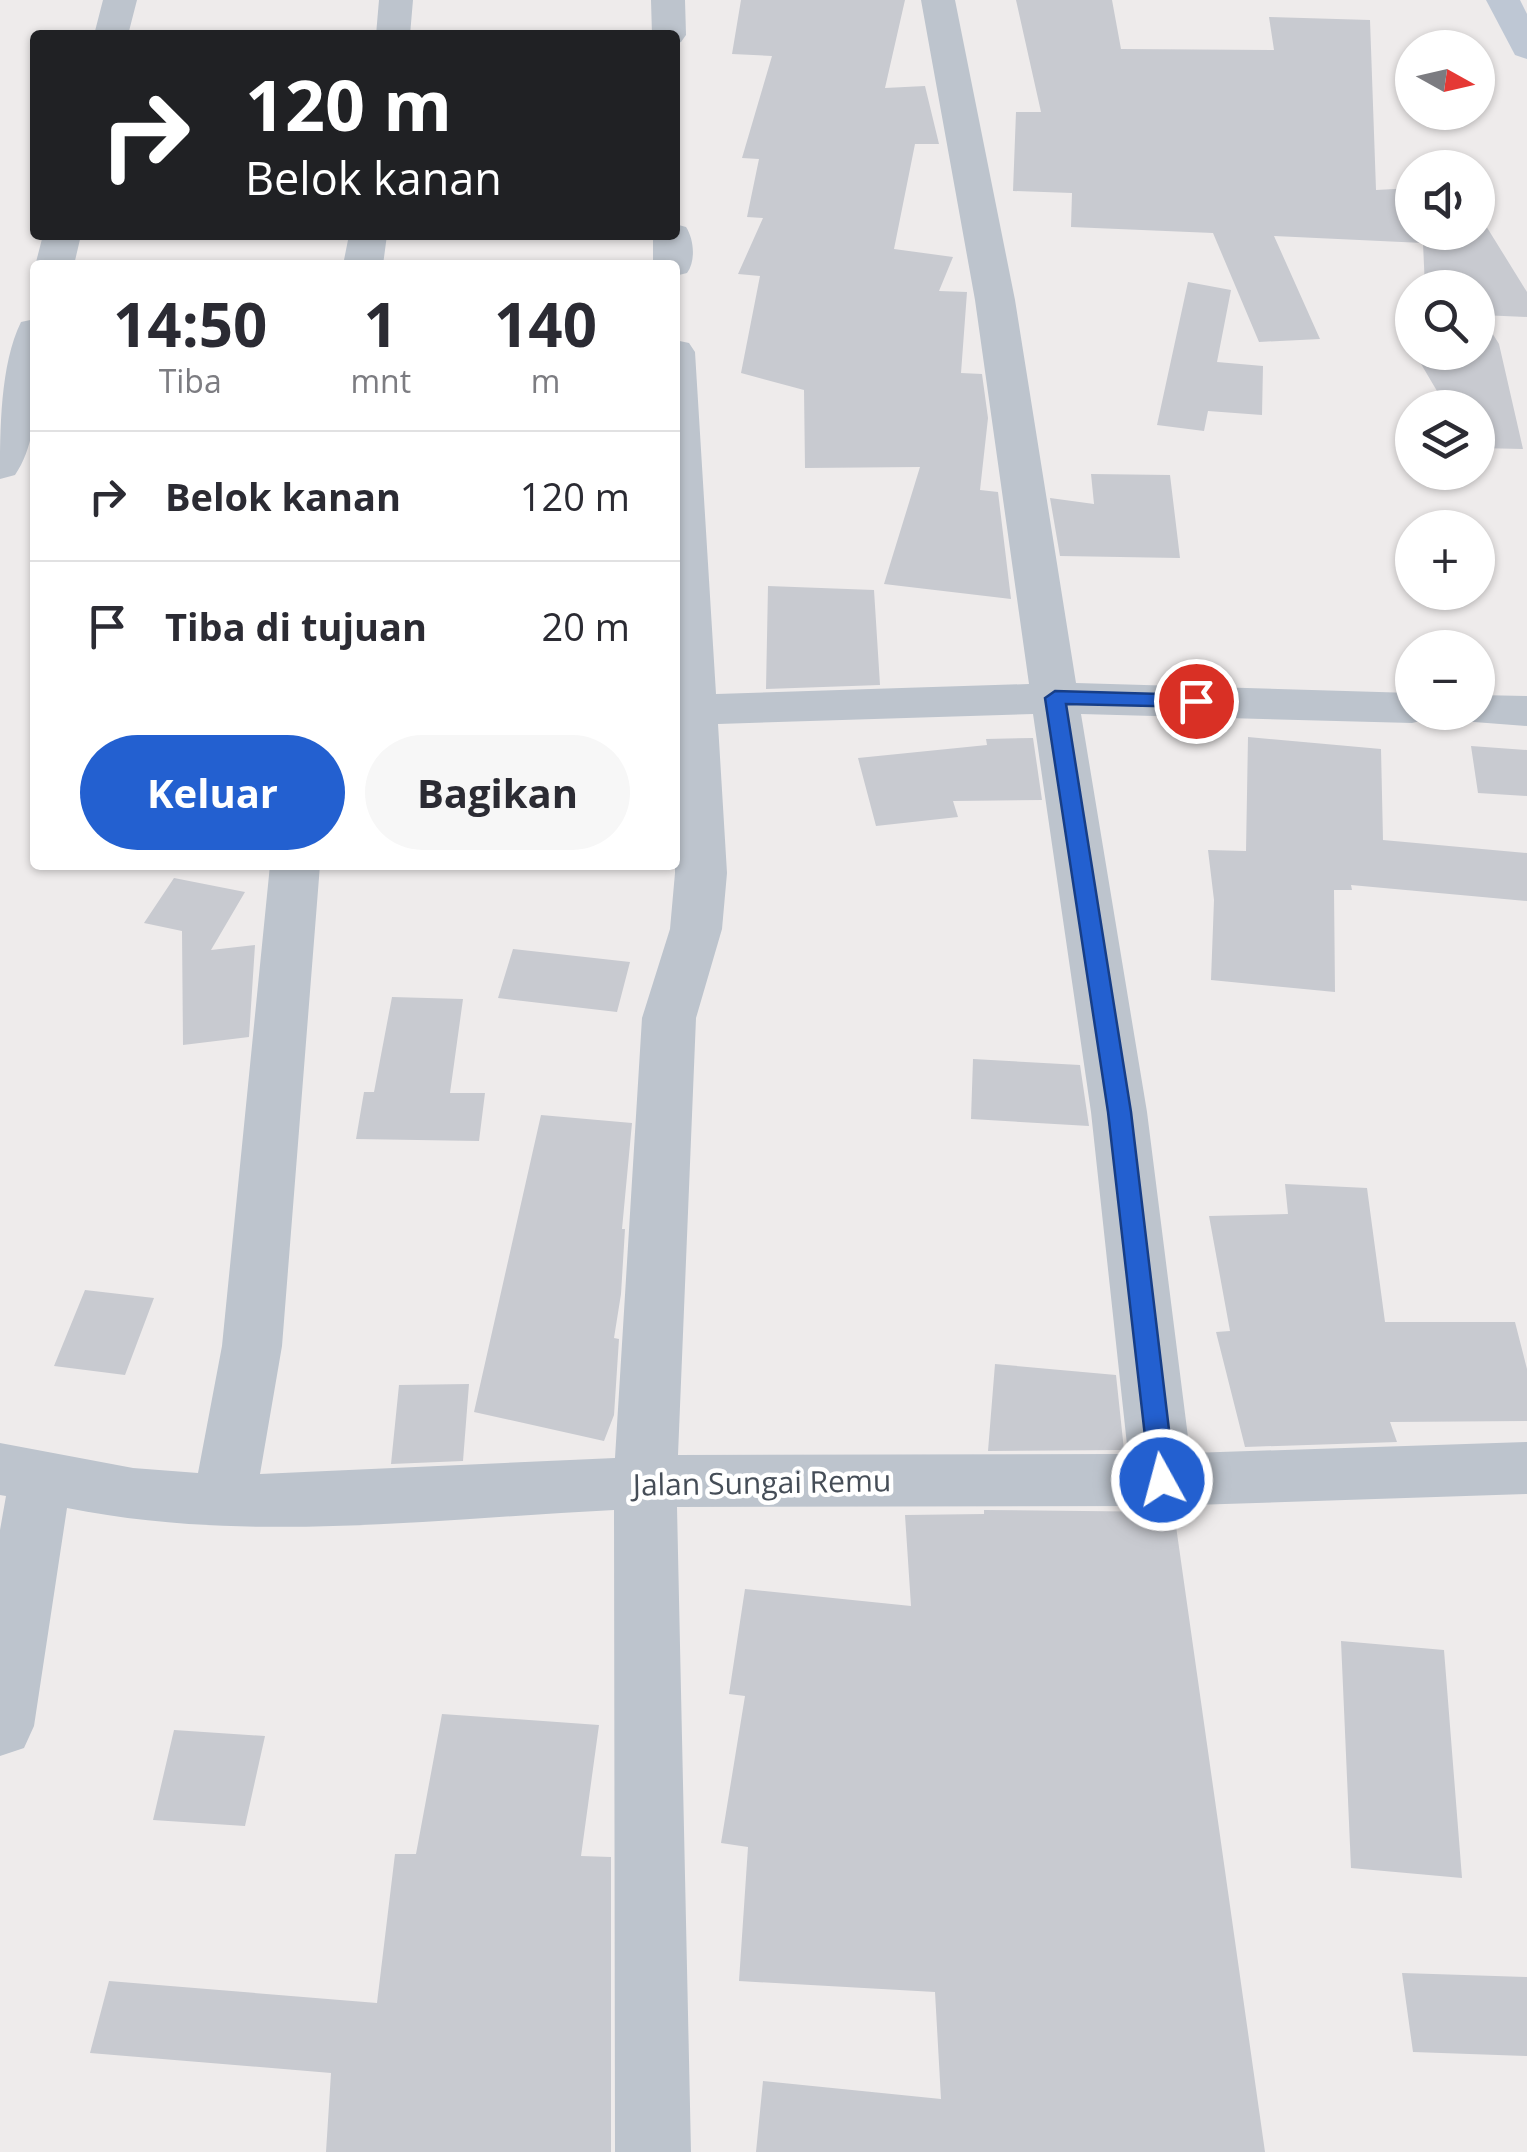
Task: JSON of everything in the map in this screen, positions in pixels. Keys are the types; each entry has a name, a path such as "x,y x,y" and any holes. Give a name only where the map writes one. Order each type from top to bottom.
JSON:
{"street":[{"path":"111,30 120,0"},
{"path":"393,30 396,0"},
{"path":"668,0 668,30"},
{"path":"938,0 995,300 1119,1112 1162,1480"},
{"path":"1503,0 1527,48"},
{"path":"0,466 30,350"},
{"path":"653,2152 645,1482 669,1018 696,928 702,874 680,451"},
{"path":"693,710 1055,698 1395,708"},
{"path":"1495,710 1527,711"},
{"path":"224,1502 252,1346 294,870"},
{"name":"Jalan Sungai Remu","path":"20,1474 133,1495 224,1502 645,1482 1162,1480 1527,1468"},
{"path":"0,1726 20,1474"}],"building":[{"path":"741,0 905,0 885,88 925,86 939,144 915,144 894,249 953,257 939,291 967,292 961,373 982,374 988,418 980,490 998,492 1011,599 884,584 920,467 805,468 804,390 741,373 760,276 738,274 763,218 747,217 759,159 742,158 772,56 732,54"},
{"path":"1016,0 1112,0 1121,49 1274,50 1269,17 1370,20 1376,190 1395,189 1395,242 1274,236 1320,339 1259,342 1213,233 1071,227 1072,193 1013,191 1016,112 1041,112"},
{"path":"1495,240 1527,292 1527,317 1495,316 1495,270 1424,270 1423,250 1495,250"},
{"path":"1188,282 1231,290 1217,362 1263,366 1262,415 1208,411 1204,431 1157,425"},
{"path":"1495,338 1523,449 1495,448 1495,390 1436,390 1425,370 1495,370"},
{"path":"1091,474 1170,475 1180,558 1060,556 1050,498 1094,504"},
{"path":"768,586 874,590 880,685 766,689"},
{"path":"1248,737 1381,749 1383,840 1527,853 1527,901 1351,885 1352,890 1334,890 1335,992 1211,980 1214,900 1208,850 1246,851"},
{"path":"1033,738 1042,800 953,801 958,817 876,826 858,758 987,745 986,739"},
{"path":"1471,746 1527,750 1527,796 1478,793"},
{"path":"174,878 245,892 211,950 255,945 249,1037 183,1045 182,931 144,923"},
{"path":"513,949 630,962 617,1012 498,998"},
{"path":"392,997 463,999 450,1093 485,1093 479,1141 356,1139 364,1092 374,1092"},
{"path":"973,1059 1080,1065 1089,1126 971,1119"},
{"path":"541,1115 632,1123 622,1229 621,1294 614,1338 619,1339 614,1415 604,1441 474,1412"},
{"path":"1285,1184 1367,1188 1385,1322 1515,1322 1527,1369 1527,1421 1390,1422 1397,1442 1245,1447 1216,1332 1230,1331 1209,1216 1288,1214"},
{"path":"85,1290 154,1298 125,1375 54,1366"},
{"path":"995,1364 1116,1375 1124,1450 988,1451"},
{"path":"469,1384 463,1461 391,1464 399,1385"},
{"path":"984,1510 1174,1512 1265,2152 756,2152 763,2081 941,2099 935,1992 739,1981 748,1847 721,1843 745,1696 729,1694 745,1589 911,1606 905,1515 984,1514"},
{"path":"1341,1641 1444,1650 1462,1878 1351,1868"},
{"path":"442,1714 599,1725 581,1856 611,1857 611,2152 326,2152 331,2073 90,2053 109,1981 377,2003 395,1854 416,1854"},
{"path":"174,1730 265,1736 245,1826 153,1820"},
{"path":"1402,1973 1527,1977 1527,2056 1413,2052"}],"route":[{"path":"1162,1480 1119,1112 1055,698 1196,701"}]}
